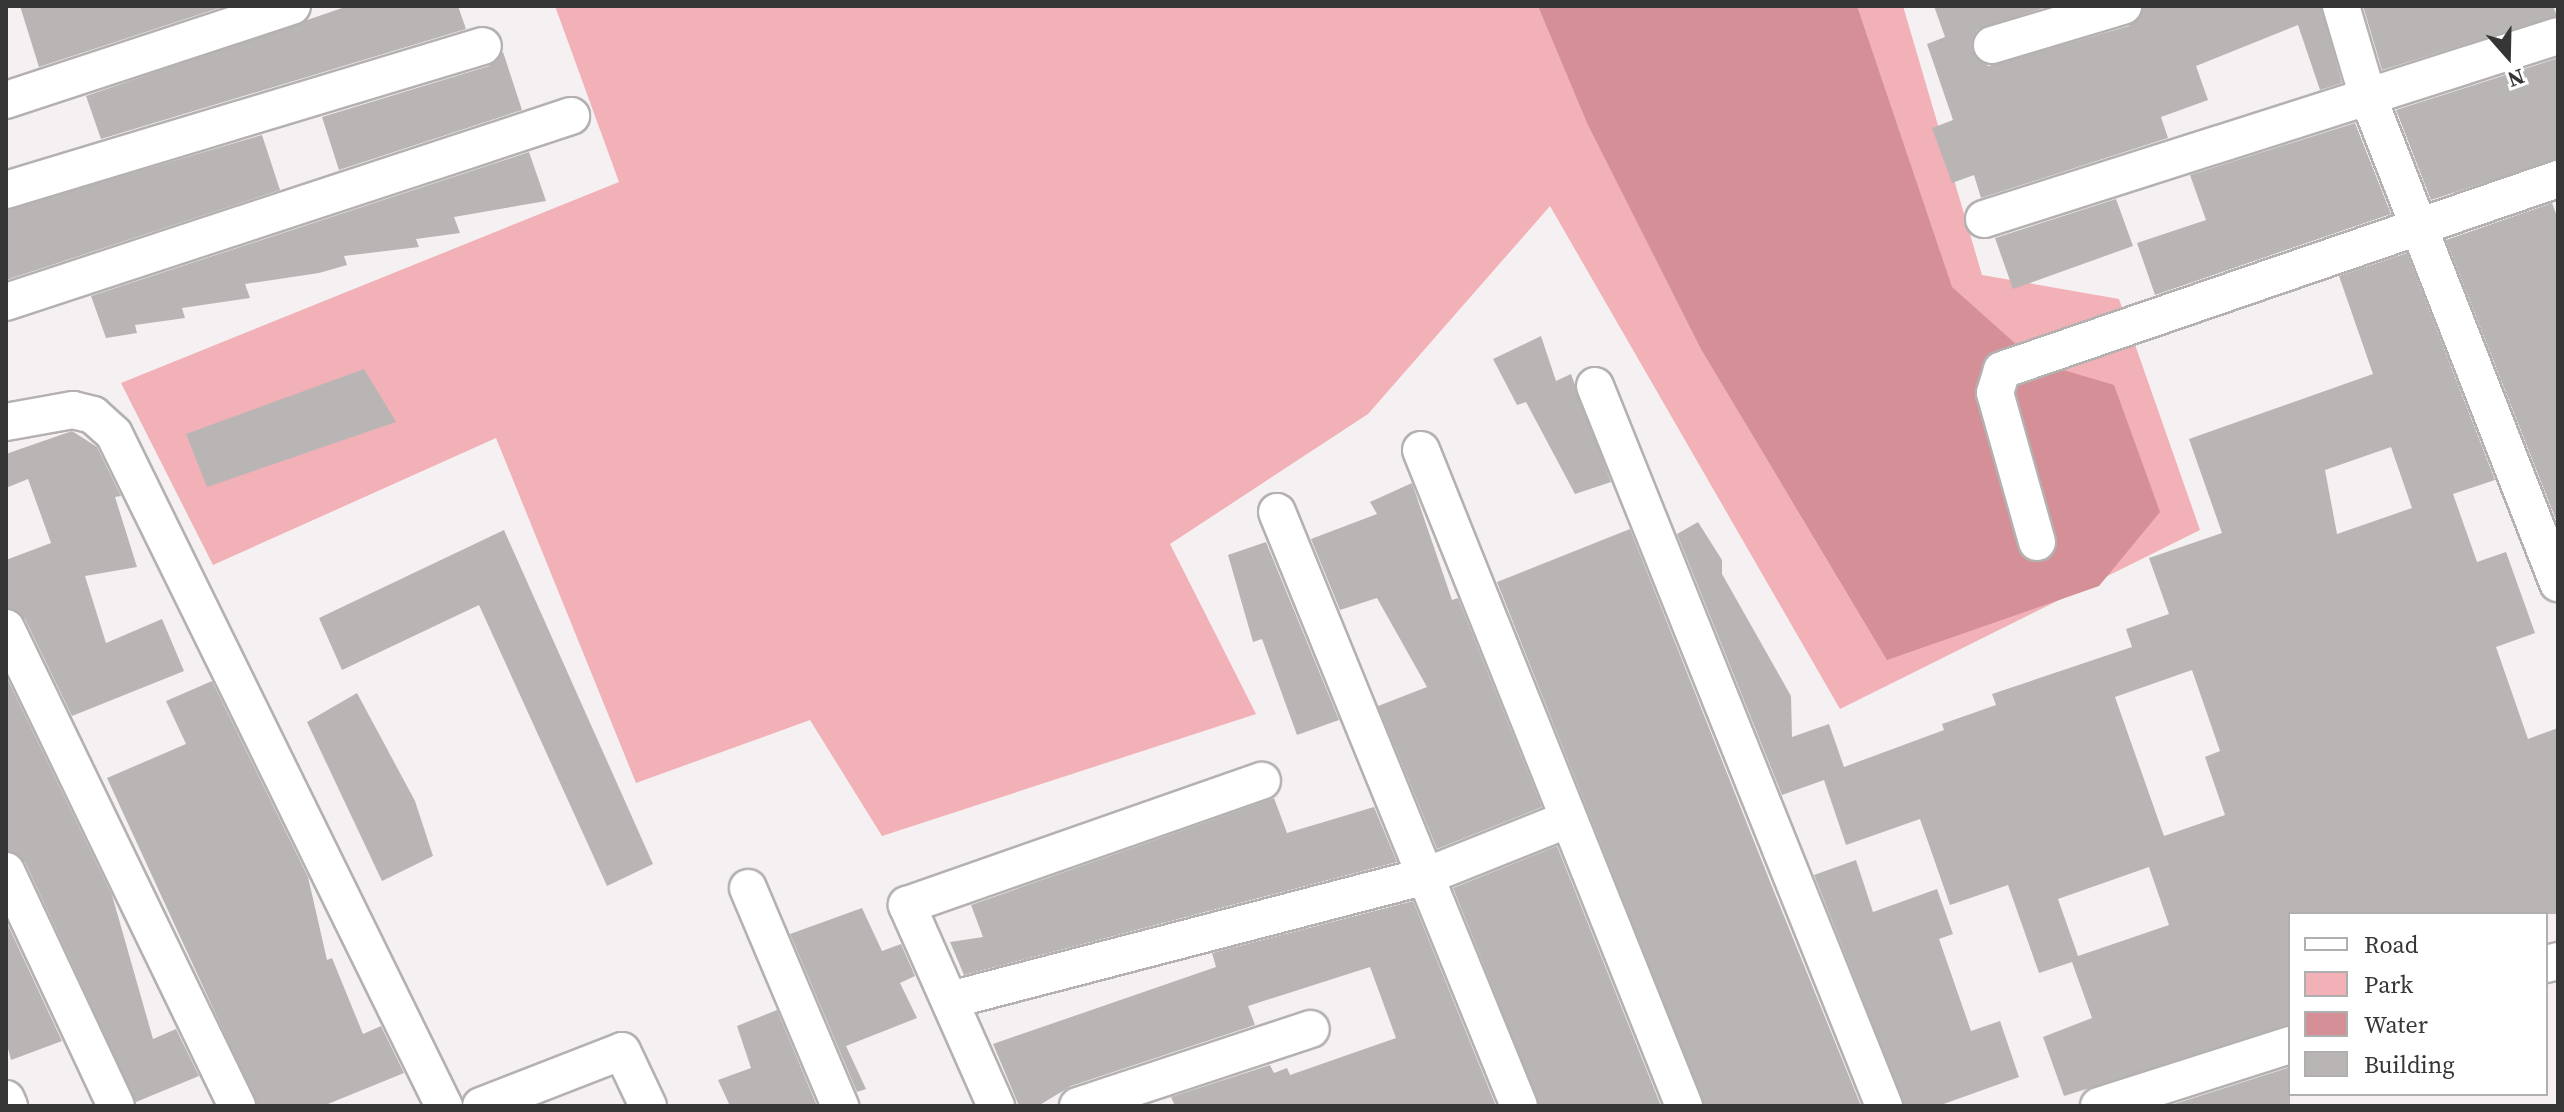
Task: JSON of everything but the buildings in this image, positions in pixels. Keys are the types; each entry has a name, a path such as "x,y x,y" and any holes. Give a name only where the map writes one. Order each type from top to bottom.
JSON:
{"street":[{"path":"6,100 292,6"},
{"path":"1992,45 2123,6"},
{"path":"2341,6 2368,97 2420,222 2558,583"},
{"path":"1984,219 2558,36"},
{"path":"6,190 483,46"},
{"path":"6,302 571,116"},
{"path":"2037,542 1995,393 2002,370 2420,222 2558,179"},
{"path":"1595,386 1884,1106"},
{"path":"6,422 73,410 93,415 114,434 444,1106"},
{"path":"1421,450 1566,820 1684,1106"},
{"path":"1277,512 1519,1106"},
{"path":"6,628 237,1106"},
{"path":"996,1106 950,1000 910,924 907,905 912,900 1262,781"},
{"path":"950,1000 1426,876 1566,820"},
{"path":"6,871 116,1106"},
{"path":"748,888 840,1106"},
{"path":"1078,1106 1311,1029"},
{"path":"2099,1106 2288,1046"},
{"path":"481,1106 622,1051 648,1106"},
{"path":"6,1099 9,1106"}],"green space":[{"path":"555,6 1903,6 1982,275 2119,299 2200,530 1840,709 1550,206 1368,414 1170,544 1256,714 882,836 810,720 636,783 496,438 213,565 121,383 619,182"}],"water":[{"path":"1538,6 1857,6 1952,287 2036,362 2114,385 2160,512 2099,586 1887,660 1701,349 1588,125"}]}
